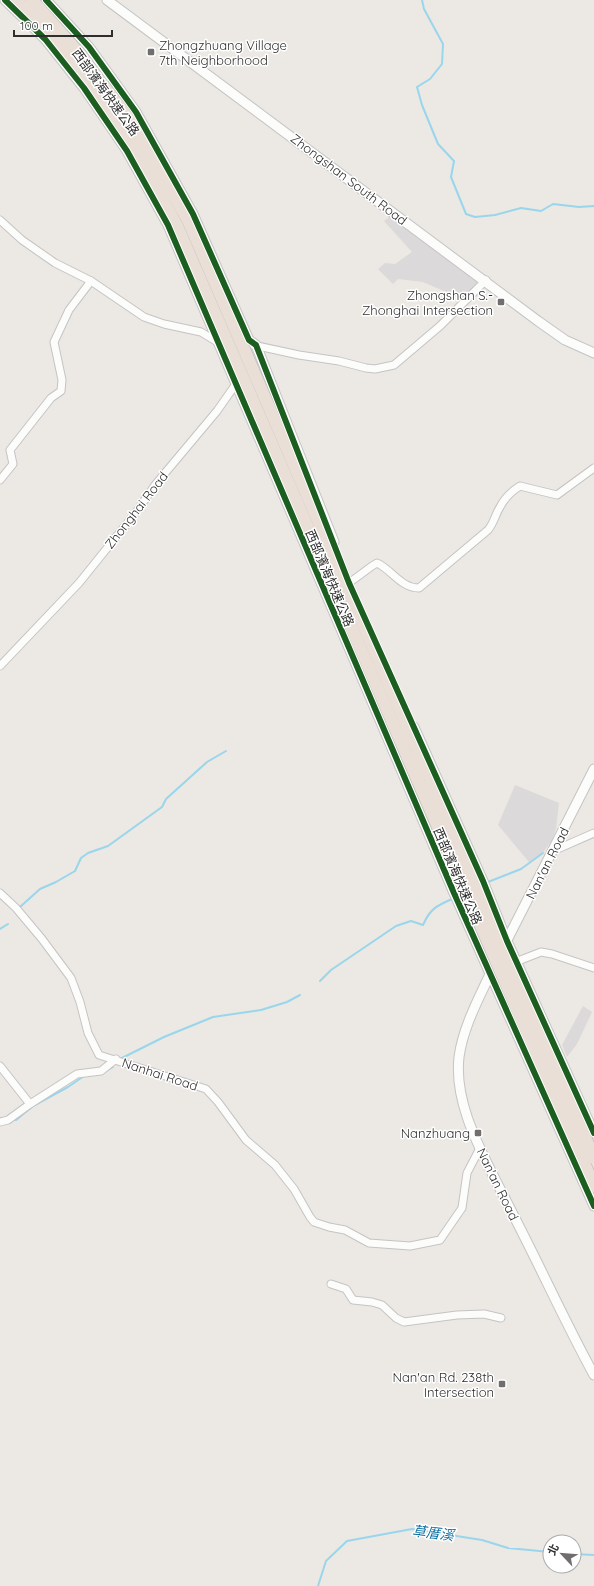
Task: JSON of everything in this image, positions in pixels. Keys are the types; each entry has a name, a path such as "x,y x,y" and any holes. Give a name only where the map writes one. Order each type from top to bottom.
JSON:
{"highway":[{"name":"西部濱海快速公路","path":"17,0 77,63 120,123 177,226 594,1186"},
{"name":"西部濱海快速公路","path":"32,0 82,57 128,118 188,220 594,1158"}],"street":[{"path":"5,0 45,39 84,88 127,151 168,225 220,343 454,893 594,1206"},
{"path":"46,0 88,47 136,112 193,214 249,340 256,345 349,583 483,881 516,962 594,1133"},
{"name":"Zhongshan South Road","path":"107,0 565,340 594,353"},
{"path":"0,220 22,240 55,262 91,282 144,317 164,324 201,332 220,343 256,345 299,355 339,361 366,368 375,369 394,365 440,326 486,280"},
{"path":"0,480 13,464 10,450 51,398 61,390 62,380 54,342 69,310 91,282"},
{"name":"Zhonghai Road","path":"0,664 79,583 137,511 155,485 217,411 237,384 256,345"},
{"path":"349,583 377,563 406,585 413,588 419,588 488,530 493,524 500,506 515,489 520,486 557,495 594,468"},
{"name":"Nan'an Road","path":"594,769 476,1005 465,1033 459,1058 459,1086 464,1107 480,1148 572,1334 594,1375"},
{"path":"553,851 594,833"},
{"name":"Nanhai Road","path":"0,893 16,908 42,939 70,978 80,1002 88,1034 99,1055 206,1089 218,1102 246,1140 275,1164 294,1188 314,1222 329,1228 346,1230 369,1243 410,1246 440,1240 462,1208 467,1173 480,1148"},
{"path":"491,973 541,952 552,954 594,968"},
{"name":"Nanhai Road","path":"0,1122 8,1120 77,1074 100,1071 116,1060"},
{"path":"0,1066 30,1104"},
{"path":"331,1284 346,1289 353,1300 372,1302 382,1305 396,1318 404,1322 457,1314 484,1314 501,1318"}],"shaded area":[{"path":"392,215 482,282 465,300 423,282 398,279 393,284 378,269 385,263 395,264 412,252 384,221"},
{"path":"515,785 559,803 556,829 552,840 542,854 529,862 498,825"},
{"path":"583,1006 592,1012 577,1044 567,1057 562,1045"}],"waterway":[{"path":"422,0 424,9 443,44 442,64 430,79 417,87 422,105 438,144 454,161 451,177 466,214 475,217 495,215 521,208 541,211 553,204 579,207 594,206"},
{"path":"20,907 40,889 75,871 81,858 88,853 108,846 162,807 166,799 207,762 226,751"},
{"path":"488,882 521,869 543,853"},
{"path":"320,981 331,970 396,926 411,921 423,925 428,915 434,909 452,899"},
{"path":"0,929 8,924"},
{"path":"120,1059 164,1037 213,1017 261,1010 287,1002 300,995"},
{"path":"106,1071 113,1067"},
{"path":"12,1120 16,1120 33,1106 68,1087 84,1076"},
{"name":"草厝溪","path":"318,1586 326,1561 347,1541 412,1529 482,1540 508,1548 542,1551"},
{"name":"草厝溪","path":"582,1554 594,1555"}],"cycle path":[{"path":"5,0 45,39 84,88 127,151 168,225 454,893 594,1206"},
{"path":"46,0 89,47 136,112 193,214 249,340 256,345 349,583 483,881 507,941 594,1133"}],"place":[{"name":"Zhongzhuang Village 7th Neighborhood","path":"151,52"},
{"name":"Zhongshan S.- Zhonghai Intersection","path":"501,302"},
{"name":"Nanzhuang","path":"478,1133"},
{"name":"Nan'an Rd. 238th Intersection","path":"502,1384"}]}
